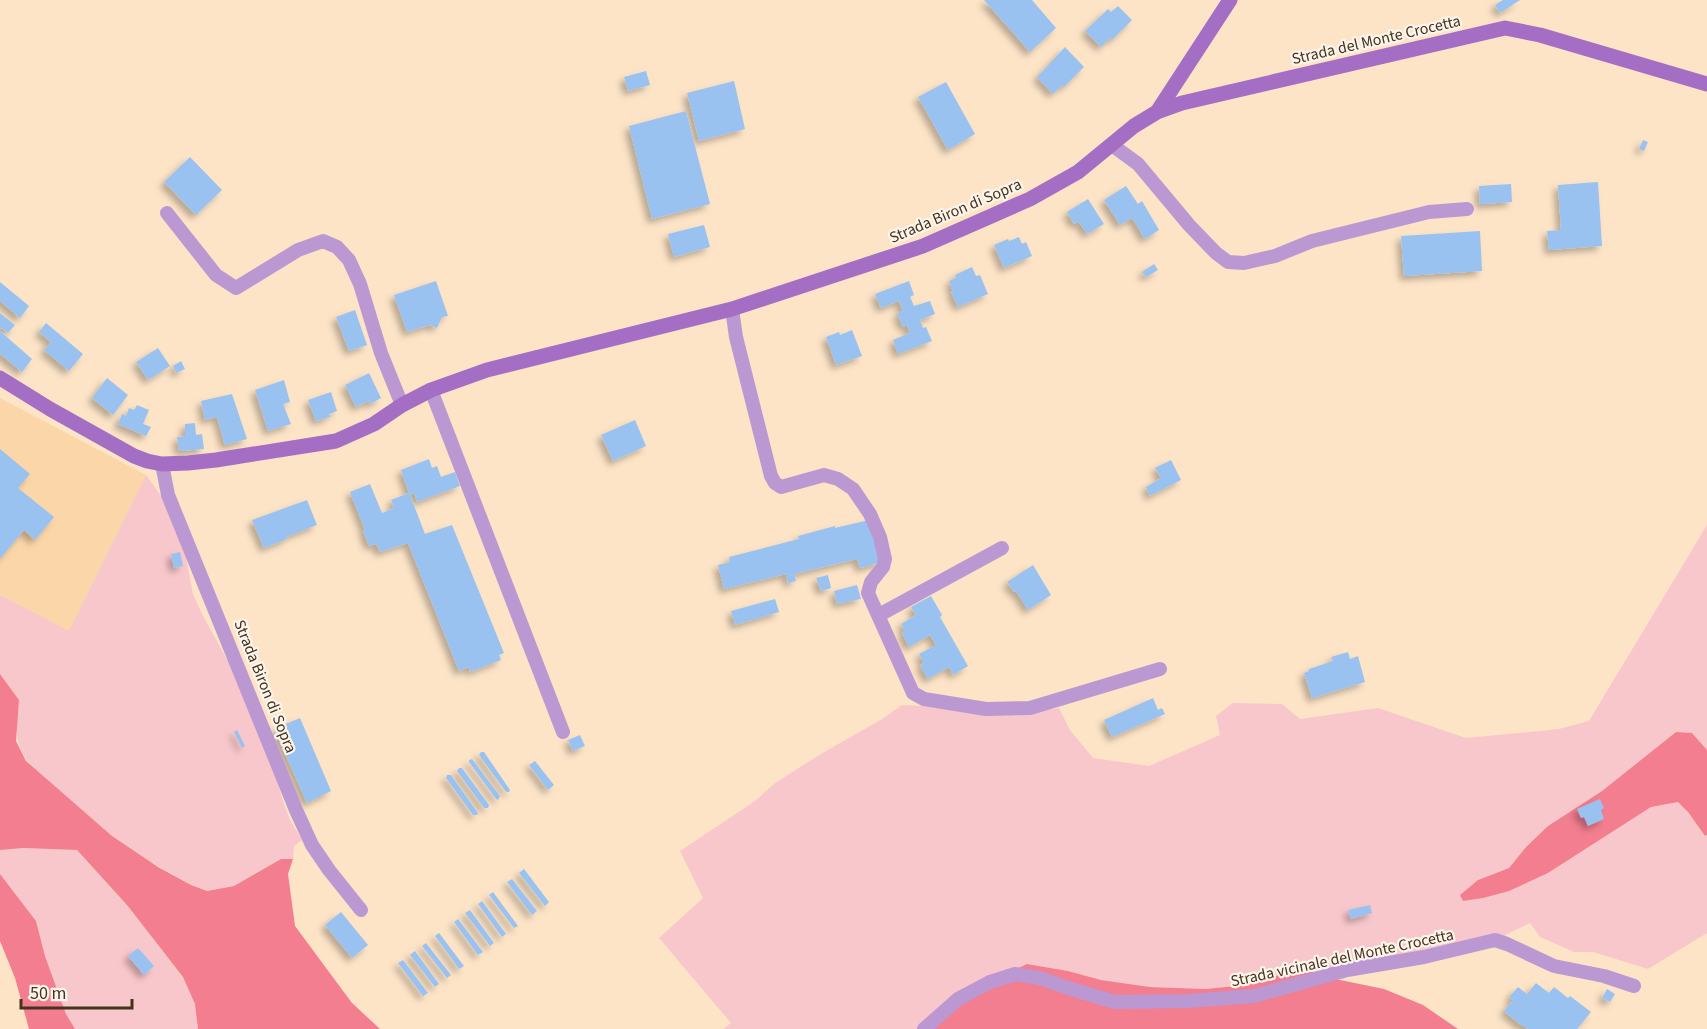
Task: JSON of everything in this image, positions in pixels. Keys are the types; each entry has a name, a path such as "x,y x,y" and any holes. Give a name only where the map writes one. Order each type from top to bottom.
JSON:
{"street":[{"path":"1157,112 1230,0"},
{"name":"Strada del Monte Crocetta","path":"1157,112 1182,102 1505,28 1540,35 1707,84"},
{"name":"Strada Biron di Sopra","path":"0,378 134,456 162,464 216,460 336,441 374,424 402,405 431,390 487,370 732,309 923,246 1030,199 1078,172 1134,126 1157,112"},
{"path":"1112,145 1138,164 1189,225 1216,254 1228,262 1245,263 1275,256 1312,241 1429,212 1467,209"},
{"path":"167,213 216,275 236,288 298,250 323,241 337,247 349,260 360,284 381,353 402,405"},
{"path":"732,309 736,337 771,476 775,483 781,487 824,476 838,480 853,489 870,514 880,537 885,559 871,582 868,593 913,693 924,699 986,709 1030,708 1160,669"},
{"path":"431,390 563,732"},
{"name":"Strada Biron di Sopra","path":"162,464 168,495 296,810 312,845 361,910"},
{"path":"879,615 1002,548"},
{"name":"Strada vicinale del Monte Crocetta","path":"924,1029 958,999 990,982 1015,974 1040,978 1115,1002 1188,1001 1254,996 1347,970 1424,957 1495,940 1554,966 1604,976 1634,987"}],"shaded area":[{"path":"0,398 146,475 69,632 0,595"},
{"path":"146,475 167,504 184,547 193,594 234,672 270,757 290,820 302,840 294,846 293,859 281,859 234,886 207,891 191,885 135,853 35,770 22,753 17,737 19,700 0,674 0,595 69,631"},
{"path":"1707,525 1707,750 1692,733 1676,732 1602,791 1548,826 1526,847 1509,868 1478,880 1548,873 1651,807 1678,802 1705,836 1707,835 1707,933 1648,969 1593,952 1574,952 1540,937 1530,923 1495,940 1317,978 1303,968 1245,985 1206,989 1150,987 1101,980 1068,971 1027,964 918,1029 723,1029 731,1023 659,938 703,898 680,851 755,801 775,783 902,705 987,715 1024,714 1059,708 1070,730 1093,758 1149,766 1220,735 1216,716 1233,703 1282,704 1300,719 1378,708 1466,738 1559,729 1589,721"},
{"path":"0,674 19,700 16,741 26,761 112,836 158,867 207,891 234,886 281,859 293,859 288,874 295,926 352,1003 380,1029 198,1029 195,1004 183,977 127,905 77,850 23,848 0,850"},
{"path":"1676,732 1692,733 1707,750 1707,835 1705,836 1678,802 1651,807 1548,873 1509,891 1463,901 1460,895 1478,880 1509,868 1526,847 1548,826 1602,791"},
{"path":"23,848 77,850 127,905 183,977 196,1004 198,1029 75,1029 66,1014 45,956 36,921 0,874 0,850"},
{"path":"0,874 36,921 45,956 66,1014 75,1029 29,1029 15,978 0,941"},
{"path":"1027,964 1068,971 1101,980 1150,987 1206,989 1245,985 1303,968 1340,980 1384,989 1423,1005 1458,1029 918,1029 979,987"}],"building":[{"path":"984,0 1032,0 1056,28 1030,52"},
{"path":"1503,0 1520,0 1500,13 1495,5"},
{"path":"1118,6 1132,20 1112,40 1110,38 1101,47 1085,31 1108,9 1111,12"},
{"path":"1065,47 1084,67 1064,87 1062,85 1053,94 1037,77"},
{"path":"646,71 650,85 628,91 624,77"},
{"path":"734,81 745,129 699,141 687,93"},
{"path":"946,82 975,134 948,150 918,97"},
{"path":"686,111 710,204 652,219 629,126"},
{"path":"1643,140 1648,142 1644,151 1639,149"},
{"path":"190,157 222,190 196,215 164,182"},
{"path":"1598,182 1602,246 1549,250 1547,231 1561,230 1558,185"},
{"path":"1511,184 1512,202 1480,204 1479,186"},
{"path":"1126,186 1138,204 1142,201 1159,230 1145,239 1132,218 1120,225 1104,200"},
{"path":"1088,199 1104,224 1087,234 1079,222 1074,224 1067,212"},
{"path":"704,225 710,247 674,257 668,234"},
{"path":"1480,231 1482,271 1404,276 1401,236"},
{"path":"1019,237 1022,244 1026,242 1032,256 1004,268 994,245"},
{"path":"1154,264 1158,270 1146,277 1142,272"},
{"path":"972,267 976,276 980,275 988,294 958,307 949,281 956,278 955,275"},
{"path":"436,281 448,316 442,317 437,328 430,325 407,332 394,295"},
{"path":"909,281 914,295 910,297 914,306 930,301 935,314 920,320 932,341 898,354 893,340 910,333 907,325 903,327 897,313 903,311 899,301 881,308 875,294"},
{"path":"0,282 29,306 20,318 0,301"},
{"path":"355,310 367,345 349,351 336,317"},
{"path":"0,313 15,325 8,333 2,328 0,330"},
{"path":"46,323 83,354 69,371 44,350 51,342 39,332"},
{"path":"852,330 862,356 836,365 826,337"},
{"path":"0,331 32,359 22,372 0,354"},
{"path":"158,348 170,366 148,380 136,362"},
{"path":"181,361 185,369 176,373 173,366"},
{"path":"369,373 381,398 370,404 369,401 356,407 345,385"},
{"path":"107,378 128,395 113,415 92,398"},
{"path":"284,380 290,402 283,404 291,424 268,431 255,390"},
{"path":"331,392 337,411 329,414 330,417 316,421 308,400"},
{"path":"232,394 247,439 225,445 217,417 205,420 201,401"},
{"path":"137,405 149,410 143,424 151,427 146,436 118,424 122,414 126,416 129,408 134,410"},
{"path":"635,420 646,446 613,461 601,435"},
{"path":"195,423 196,435 202,434 204,449 179,451 177,437 185,436 185,424"},
{"path":"0,449 30,474 18,488 54,517 35,540 24,530 0,559"},
{"path":"429,459 432,468 437,466 441,477 455,472 460,486 417,502 414,493 410,495 425,534 452,525 504,653 499,655 501,660 470,672 469,667 459,671 408,543 380,552 376,544 369,546 350,492 370,484 382,513 394,508 391,500 409,493 401,470"},
{"path":"1171,460 1181,480 1150,496 1146,487 1161,478 1155,468"},
{"path":"307,500 317,525 264,548 252,520"},
{"path":"869,520 882,562 860,568 857,559 794,574 796,581 788,583 786,574 724,589 718,565 730,562 729,557 799,539 798,536 835,526 835,528"},
{"path":"180,552 183,566 174,568 171,554"},
{"path":"1033,565 1051,595 1028,610 1016,591 1014,592 1007,582"},
{"path":"828,575 831,588 821,591 816,578"},
{"path":"857,585 861,599 837,604 834,591"},
{"path":"931,596 942,615 940,617 968,666 953,675 949,667 928,679 920,665 924,663 919,654 936,645 930,635 909,647 902,633 905,631 901,624 916,615 911,607"},
{"path":"775,599 779,612 735,625 731,611"},
{"path":"1348,652 1350,659 1358,656 1365,682 1312,698 1304,673 1333,661 1331,657"},
{"path":"1153,698 1158,710 1162,708 1165,714 1112,737 1104,720"},
{"path":"300,718 331,791 307,803 274,729"},
{"path":"237,730 245,746 242,748 234,732"},
{"path":"580,735 585,746 573,751 568,740"},
{"path":"484,752 510,790 509,792 506,792 479,755"},
{"path":"472,759 500,796 498,800 469,762"},
{"path":"535,761 554,785 548,790 529,765"},
{"path":"462,768 489,805 488,808 484,808 457,771"},
{"path":"447,775 451,775 478,813 477,815 473,815 446,778"},
{"path":"1600,799 1604,808 1601,810 1604,819 1588,826 1577,809"},
{"path":"524,869 549,902 545,906 519,873"},
{"path":"512,879 537,911 532,915 507,882"},
{"path":"493,892 518,926 514,928 489,895"},
{"path":"482,901 506,934 502,937 478,904"},
{"path":"1370,905 1372,913 1351,919 1348,910"},
{"path":"470,910 494,943 490,946 465,913"},
{"path":"341,912 368,945 352,958 325,925"},
{"path":"458,919 483,952 478,955 454,922"},
{"path":"439,933 464,966 459,969 435,936"},
{"path":"426,943 451,975 447,978 422,946"},
{"path":"138,948 154,966 144,975 128,956"},
{"path":"415,951 439,984 435,987 410,955"},
{"path":"403,960 428,993 423,996 398,963"},
{"path":"1536,983 1549,993 1554,987 1591,1012 1577,1029 1528,1029 1522,1026 1504,1011 1513,1000 1509,997 1518,987 1527,994"},
{"path":"1607,989 1615,994 1610,1002 1602,998"}]}
